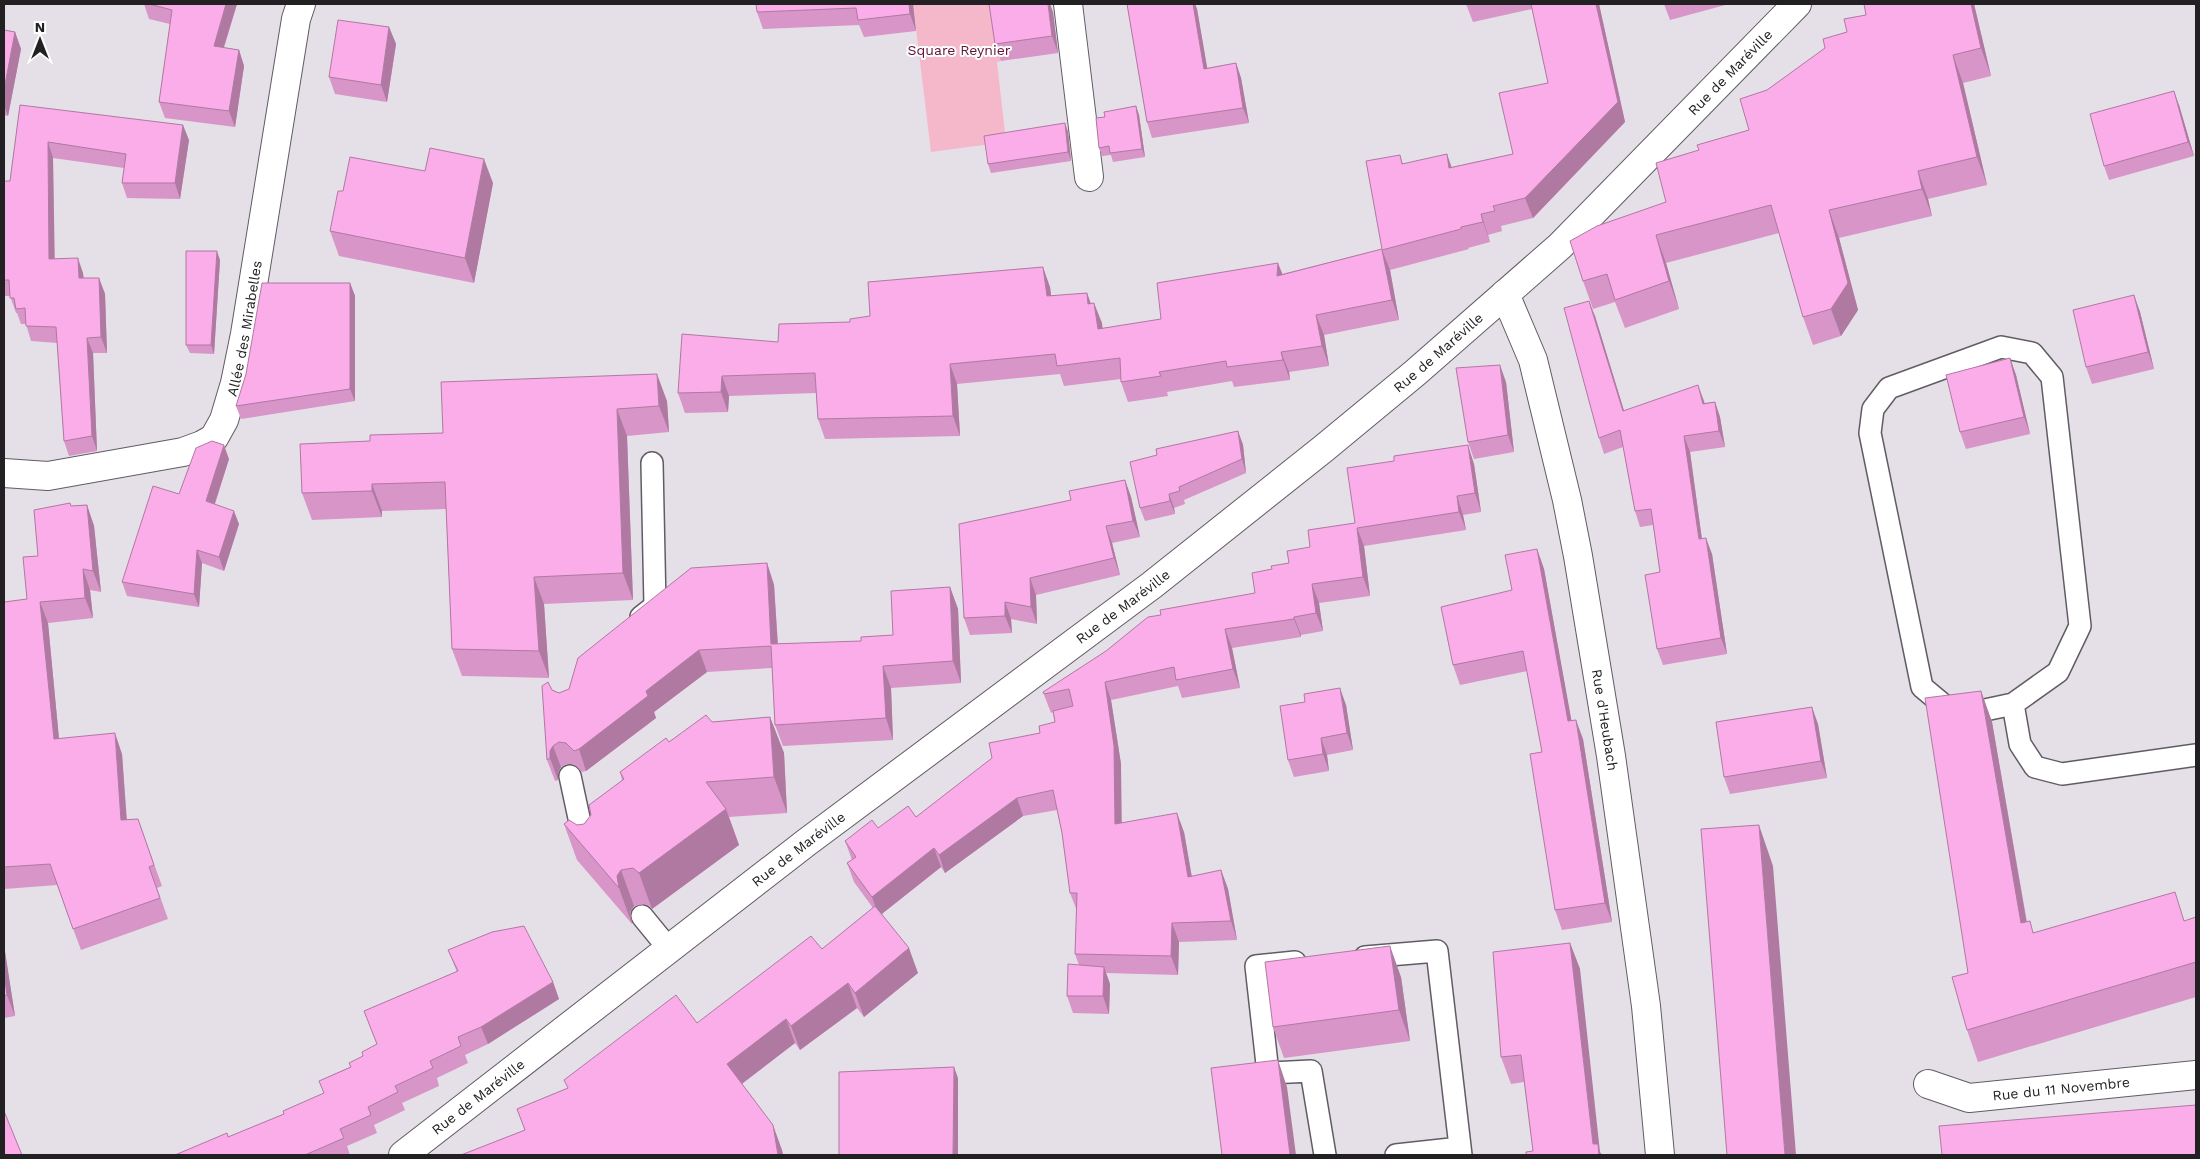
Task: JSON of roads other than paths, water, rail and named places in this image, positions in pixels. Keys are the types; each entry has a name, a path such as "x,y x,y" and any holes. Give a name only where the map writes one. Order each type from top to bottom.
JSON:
{"street":[{"name":"Allée des Mirabelles","path":"4,473 48,476 184,452 214,438 224,420 245,334 296,19 301,4"},
{"path":"1068,4 1089,178"},
{"name":"Rue de Maréville","path":"403,1155 807,842 1152,585 1323,449 1415,373 1560,246 1797,4"},
{"name":"Rue d'Heubach","path":"1505,294 1533,360 1567,500 1574,537 1611,756 1646,1006 1660,1155"},
{"name":"Rue du 11 Novembre","path":"1928,1084 1969,1098 2196,1075"}],"lane":[{"path":"2001,347 2032,353 2052,377 2080,626 2058,672 2013,704 1971,712 1946,707 1922,687 1870,433 1873,409 1889,388 2001,347"},
{"path":"626,628 655,606 652,464"},
{"path":"2013,704 2020,744 2036,767 2062,774 2196,754"},
{"path":"570,776 579,818 592,849"},
{"path":"642,916 669,949"},
{"path":"1341,959 1437,951 1460,1152 1396,1155"},
{"path":"1313,961 1256,966 1268,1072 1311,1071 1325,1155"}],"park label":[{"name":"Square Reynier","path":"959,50"}]}
